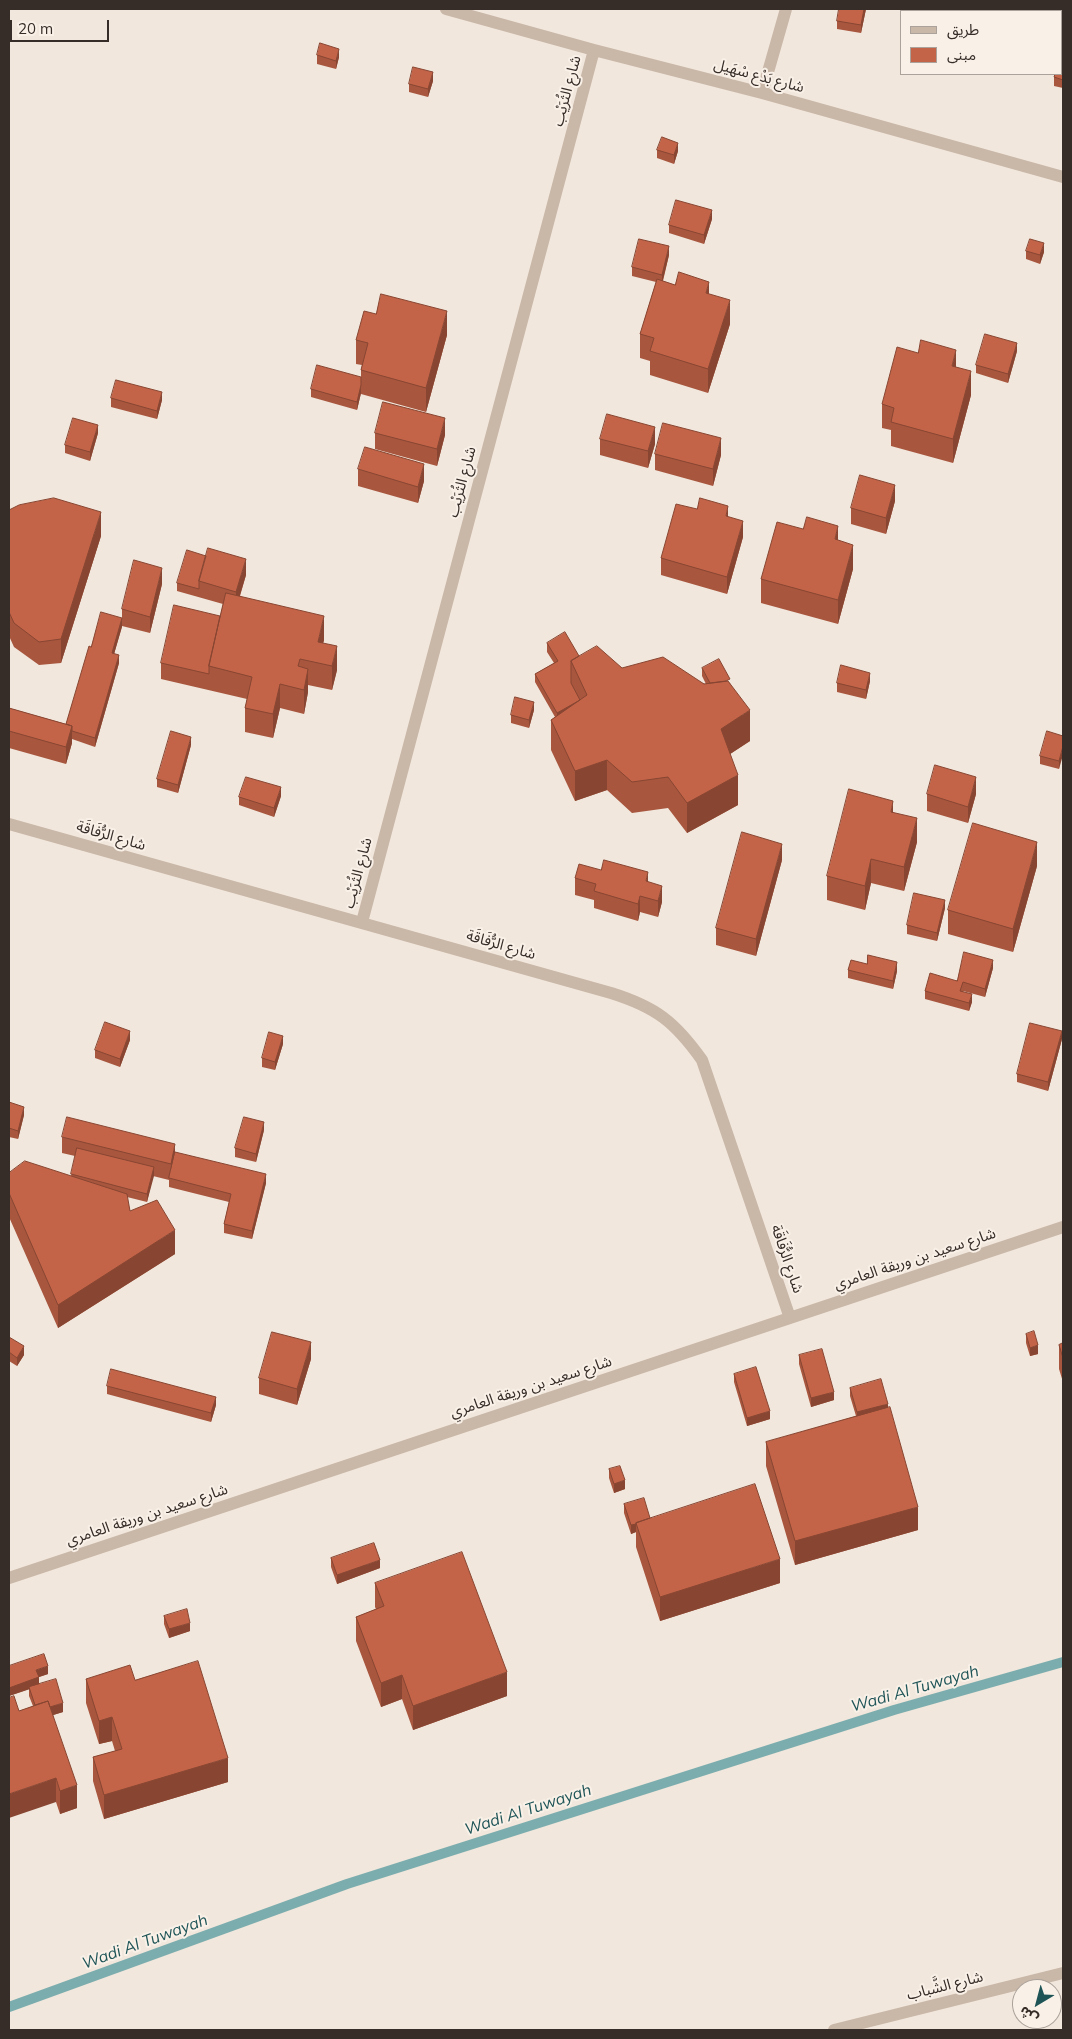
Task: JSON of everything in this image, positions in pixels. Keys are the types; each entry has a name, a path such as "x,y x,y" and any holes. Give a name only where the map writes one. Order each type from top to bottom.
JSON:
{"street":[{"name":"شارع بَدْع سْهَيل","path":"446,9 594,50 762,93 1063,177"},
{"path":"762,93 786,9"},
{"name":"شارع الثُرَيْب","path":"362,922 594,50"},
{"name":"شارع الرُّفَاقَة","path":"9,824 362,922 638,1002 664,1017 685,1036 702,1060 790,1318"},
{"name":"شارع سعيد بن وريقة العامري","path":"9,1578 1063,1227"},
{"name":"شارع الشَّباب","path":"834,2030 1063,1972"}],"building":[{"path":"839,9 864,9 861,25 837,21"},
{"path":"977,9 1015,9 1015,10"},
{"path":"1017,9 1045,9 1044,10"},
{"path":"320,43 339,49 336,61 317,55"},
{"path":"1062,52 1063,80 1054,77 1055,75 1062,75"},
{"path":"413,67 433,72 428,89 409,84"},
{"path":"662,137 678,143 674,155 657,150"},
{"path":"676,200 712,210 704,235 669,225"},
{"path":"639,239 669,246 662,275 632,267"},
{"path":"1030,239 1044,243 1040,255 1026,251"},
{"path":"679,272 709,282 706,293 730,300 708,369 650,351 654,338 640,334 657,279 675,285"},
{"path":"381,294 447,311 426,388 361,370 368,343 356,340 364,311 376,314"},
{"path":"985,334 1017,343 1008,374 976,365"},
{"path":"921,340 956,350 952,366 971,371 953,439 891,422 894,408 882,404 897,347 918,353"},
{"path":"317,365 361,377 357,402 311,389"},
{"path":"116,380 162,392 157,411 111,398"},
{"path":"383,402 445,418 437,449 375,433"},
{"path":"607,414 655,427 648,451 600,439"},
{"path":"73,418 98,425 90,452 65,445"},
{"path":"663,423 721,438 713,469 655,454"},
{"path":"365,447 424,464 418,487 358,469"},
{"path":"860,475 895,485 886,518 851,508"},
{"path":"54,498 101,512 61,639 39,642 14,623 9,612 9,510 19,505"},
{"path":"700,498 728,506 726,516 743,521 727,577 661,558 676,504 697,509"},
{"path":"807,517 838,526 835,539 853,545 838,600 761,579 777,522 803,529"},
{"path":"208,548 246,559 236,592 199,581"},
{"path":"187,550 206,556 199,581 199,589 177,583"},
{"path":"134,560 162,568 150,617 122,609"},
{"path":"226,593 324,616 318,642 337,646 332,666 300,659 298,666 308,669 304,690 280,684 273,714 245,708 252,677 209,666"},
{"path":"174,605 220,616 209,674 161,663"},
{"path":"101,612 122,618 112,653 119,655 95,738 72,731 72,726 66,724"},
{"path":"565,632 579,656 571,661 571,683 580,700 557,713 535,674 558,661 547,643"},
{"path":"597,646 622,668 663,657 704,684 728,681 750,710 721,729 738,775 687,803 668,777 632,782 607,760 575,771 551,720 587,695 571,661"},
{"path":"719,659 730,679 710,683 702,668"},
{"path":"841,665 870,673 866,690 837,683"},
{"path":"515,697 534,702 529,720 511,715"},
{"path":"9,708 72,726 66,747 9,731"},
{"path":"171,731 191,737 178,785 157,779"},
{"path":"1047,731 1063,736 1063,746 1059,761 1040,756"},
{"path":"935,765 976,777 968,807 927,794"},
{"path":"246,777 281,787 274,808 239,797"},
{"path":"849,789 893,801 891,812 917,818 904,867 871,859 865,886 827,876"},
{"path":"973,823 1037,842 1013,929 948,910"},
{"path":"742,832 782,844 756,939 716,928"},
{"path":"604,860 648,872 646,881 662,886 658,901 640,896 638,904 594,891 596,884 575,878 579,864 601,870"},
{"path":"914,893 945,900 937,933 907,925"},
{"path":"964,952 993,960 985,989 963,982 960,991 972,994 969,1003 925,991 930,973 957,981"},
{"path":"868,955 897,962 893,981 848,970 851,960 867,964"},
{"path":"105,1022 130,1031 120,1059 95,1050"},
{"path":"1030,1023 1062,1031 1048,1082 1017,1074"},
{"path":"269,1032 283,1036 275,1062 262,1058"},
{"path":"9,1102 24,1107 18,1131 9,1128"},
{"path":"67,1117 175,1144 171,1164 62,1137"},
{"path":"244,1117 264,1122 256,1154 235,1148"},
{"path":"77,1148 154,1167 147,1194 71,1174"},
{"path":"175,1152 266,1174 252,1231 224,1224 231,1194 169,1178"},
{"path":"25,1161 127,1194 130,1211 157,1200 175,1230 58,1305 9,1193 9,1173"},
{"path":"1034,1331 1038,1345 1030,1348 1026,1334"},
{"path":"272,1332 311,1342 297,1389 259,1378"},
{"path":"9,1337 24,1346 17,1358 9,1352"},
{"path":"1063,1343 1063,1358 1059,1345"},
{"path":"822,1349 834,1392 811,1398 799,1355"},
{"path":"756,1367 770,1411 747,1418 734,1374"},
{"path":"111,1369 216,1397 211,1413 107,1386"},
{"path":"881,1379 888,1404 857,1412 850,1388"},
{"path":"890,1407 918,1507 795,1541 766,1442"},
{"path":"620,1466 625,1480 614,1484 609,1469"},
{"path":"755,1484 780,1559 660,1597 636,1523"},
{"path":"644,1498 650,1518 631,1525 624,1504"},
{"path":"374,1543 380,1560 337,1575 331,1558"},
{"path":"462,1552 507,1672 413,1706 402,1675 381,1683 356,1617 384,1606 375,1583"},
{"path":"187,1609 190,1623 169,1629 164,1616"},
{"path":"44,1654 48,1666 36,1670 39,1677 9,1688 9,1666"},
{"path":"198,1661 228,1758 104,1795 93,1757 122,1749 112,1717 99,1721 86,1679 130,1665 135,1680"},
{"path":"56,1679 63,1703 50,1707 48,1701 35,1705 29,1687"},
{"path":"14,1696 19,1711 48,1701 77,1785 60,1791 56,1778 9,1794 9,1698"}],"waterway":[{"name":"Wadi Al Tuwayah","path":"9,2007 347,1884 894,1710 1063,1662"}]}
